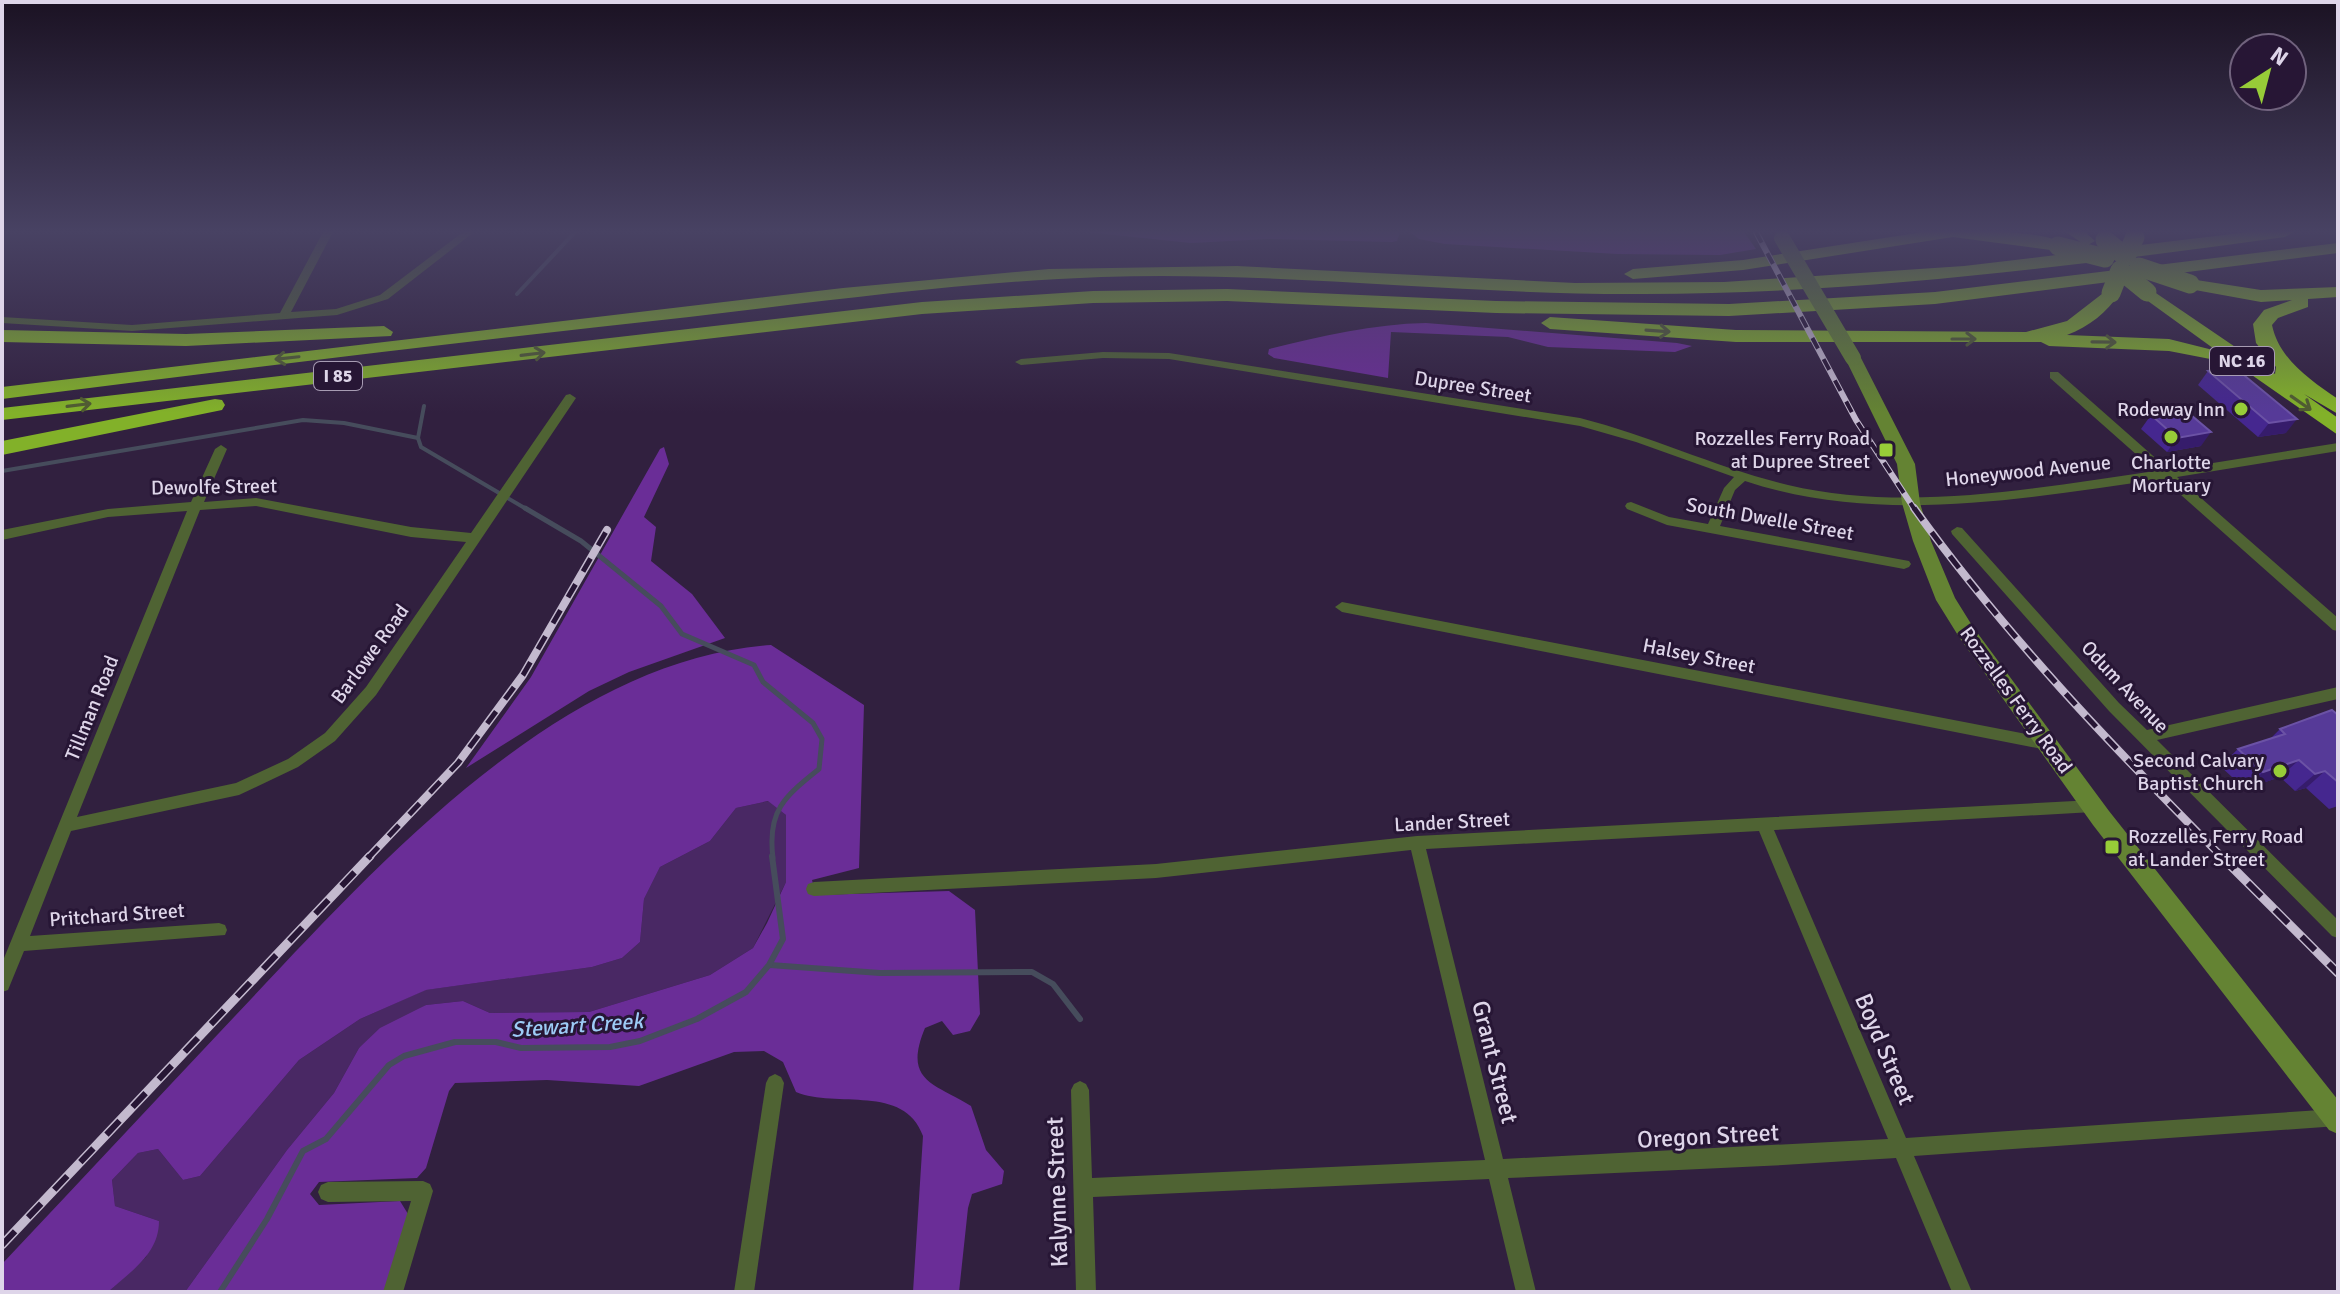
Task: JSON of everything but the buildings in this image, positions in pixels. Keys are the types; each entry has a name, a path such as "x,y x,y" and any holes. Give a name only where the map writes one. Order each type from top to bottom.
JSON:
{"highway":[{"name":"I 85","path":"2,393 844,292"},
{"name":"I 85","path":"2,414 922,308 1093,297 1268,296 1413,305 1684,311 1872,303 1962,292"},
{"path":"2026,338 2069,329 2090,315 2111,292"},
{"name":"NC 16","path":"2159,292 2255,370 2338,428"},
{"name":"NC 16","path":"2159,292 2338,408"},
{"path":"2240,292 2261,296 2334,293"},
{"path":"2300,382 2266,343 2262,324 2282,309 2334,293"},
{"path":"1413,305 1550,323 1694,334 2026,338 2169,345 2255,370"},
{"path":"2,336 186,340 559,325"},
{"path":"2,448 110,424 486,359"}],"street":[{"path":"283,317 296,292"},
{"path":"2,320 132,328 337,312 390,292"},
{"name":"Rozzelles Ferry Road","path":"1814,292 1853,358 1902,453 1922,541 1946,600 2093,806 2337,1120"},
{"name":"Dupree Street","path":"1021,362 1112,354 1199,360 1580,422 1630,435 1743,475 1816,495 1911,503"},
{"path":"2054,375 2338,626"},
{"name":"Barlowe Road","path":"65,826 239,789 305,755 349,718 371,691 570,398"},
{"name":"Honeywood Avenue","path":"1911,503 2012,495 2338,447"},
{"name":"Tillman Road","path":"2,984 6,965 19,944 221,449"},
{"path":"1712,529 1730,488 1743,475"},
{"name":"Dewolfe Street","path":"2,535 87,516 198,504 285,505 411,532 475,538"},
{"name":"South Dwelle Street","path":"1631,506 1667,521 1904,564"},
{"name":"Odum Avenue","path":"1957,531 2144,737 2338,931"},
{"name":"Halsey Street","path":"1342,607 2047,744"},
{"path":"2144,737 2338,693"},
{"name":"Lander Street","path":"814,889 1156,871 1417,843 2093,806"},
{"name":"Boyd Street","path":"1764,825 1962,1292"},
{"name":"Grant Street","path":"1417,843 1526,1292"},
{"name":"Pritchard Street","path":"19,944 219,930"},
{"path":"744,1292 775,1083"},
{"name":"Kalynne Street","path":"1080,1090 1086,1292"},
{"name":"Oregon Street","path":"1083,1188 1496,1169 2337,1120"},
{"path":"328,1192 423,1191 393,1292"}],"shaded area":[{"path":"1426,323 1692,346 1675,352 1548,347 1508,337 1391,332 1388,378 1274,358 1268,354 1269,349 1328,335"},
{"path":"664,447 669,464 644,517 656,527 651,561 692,594 725,638 629,672 589,691 466,768 531,677 660,449"},
{"path":"771,645 864,705 859,868 812,880 816,895 949,891 975,910 980,1014 970,1031 953,1035 942,1021 925,1028 918,1059 920,1070 926,1078 971,1106 986,1150 1004,1171 1002,1184 972,1194 959,1292 913,1292 923,1136 914,1120 901,1109 885,1103 812,1097 796,1092 783,1062 764,1051 734,1052 639,1086 547,1080 455,1083 449,1091 426,1168 417,1178 319,1182 310,1194 319,1205 400,1201 408,1214 385,1292 185,1292 287,1150 334,1093 359,1048 380,1028 426,1005 463,1001 490,1013 589,1012 710,975 753,948 786,882 786,815 768,801 736,808 710,841 660,867 644,899 640,942 622,958 592,967 426,990 360,1019 299,1060 200,1176 183,1180 158,1149 138,1153 112,1180 115,1206 159,1221 158,1233 142,1261 108,1292 2,1292 2,1264 347,899 409,838 474,781 544,730 616,689 692,659"},
{"path":"769,801 786,815 786,882 753,948 710,975 589,1012 490,1013 463,1001 426,1005 359,1048 334,1093 287,1150 185,1292 108,1292 146,1257 159,1221 115,1206 112,1180 138,1153 158,1149 183,1180 200,1176 299,1060 360,1019 425,990 592,967 622,958 640,942 644,899 660,867 710,841 736,808"}],"waterway":[{"name":"Stewart Creek","path":"418,438 424,406"},
{"path":"2,471 303,420 344,423 418,438"},
{"name":"Stewart Creek","path":"418,438 421,447 528,510"},
{"name":"Stewart Creek","path":"525,508 581,541 661,606 682,634 754,665 763,682 813,723 822,739 819,769 796,788 781,806 773,828 773,858"},
{"name":"Stewart Creek","path":"220,1292 267,1219 303,1151 326,1139 389,1065 404,1056 455,1042 496,1042 521,1048 610,1047 640,1041 697,1019 746,992 769,965 783,939 772,856"},
{"path":"770,965 880,973 1032,972 1053,984 1080,1019"}],"railway":[{"path":"1788,292 1856,420 1915,510"},
{"path":"1914,508 2023,645 2101,732 2223,858"},
{"path":"368,858 458,763 523,675 607,530"},
{"path":"2,1245 370,856"},
{"path":"2223,858 2338,973"}],"place":[{"name":"Rodeway Inn","path":"2241,409"},
{"name":"Charlotte Mortuary","path":"2171,437"},
{"name":"Rozzelles Ferry Road at Dupree Street","path":"1886,450"},
{"name":"Second Calvary Baptist Church","path":"2280,771"},
{"name":"Rozzelles Ferry Road at Lander Street","path":"2112,847"}]}
